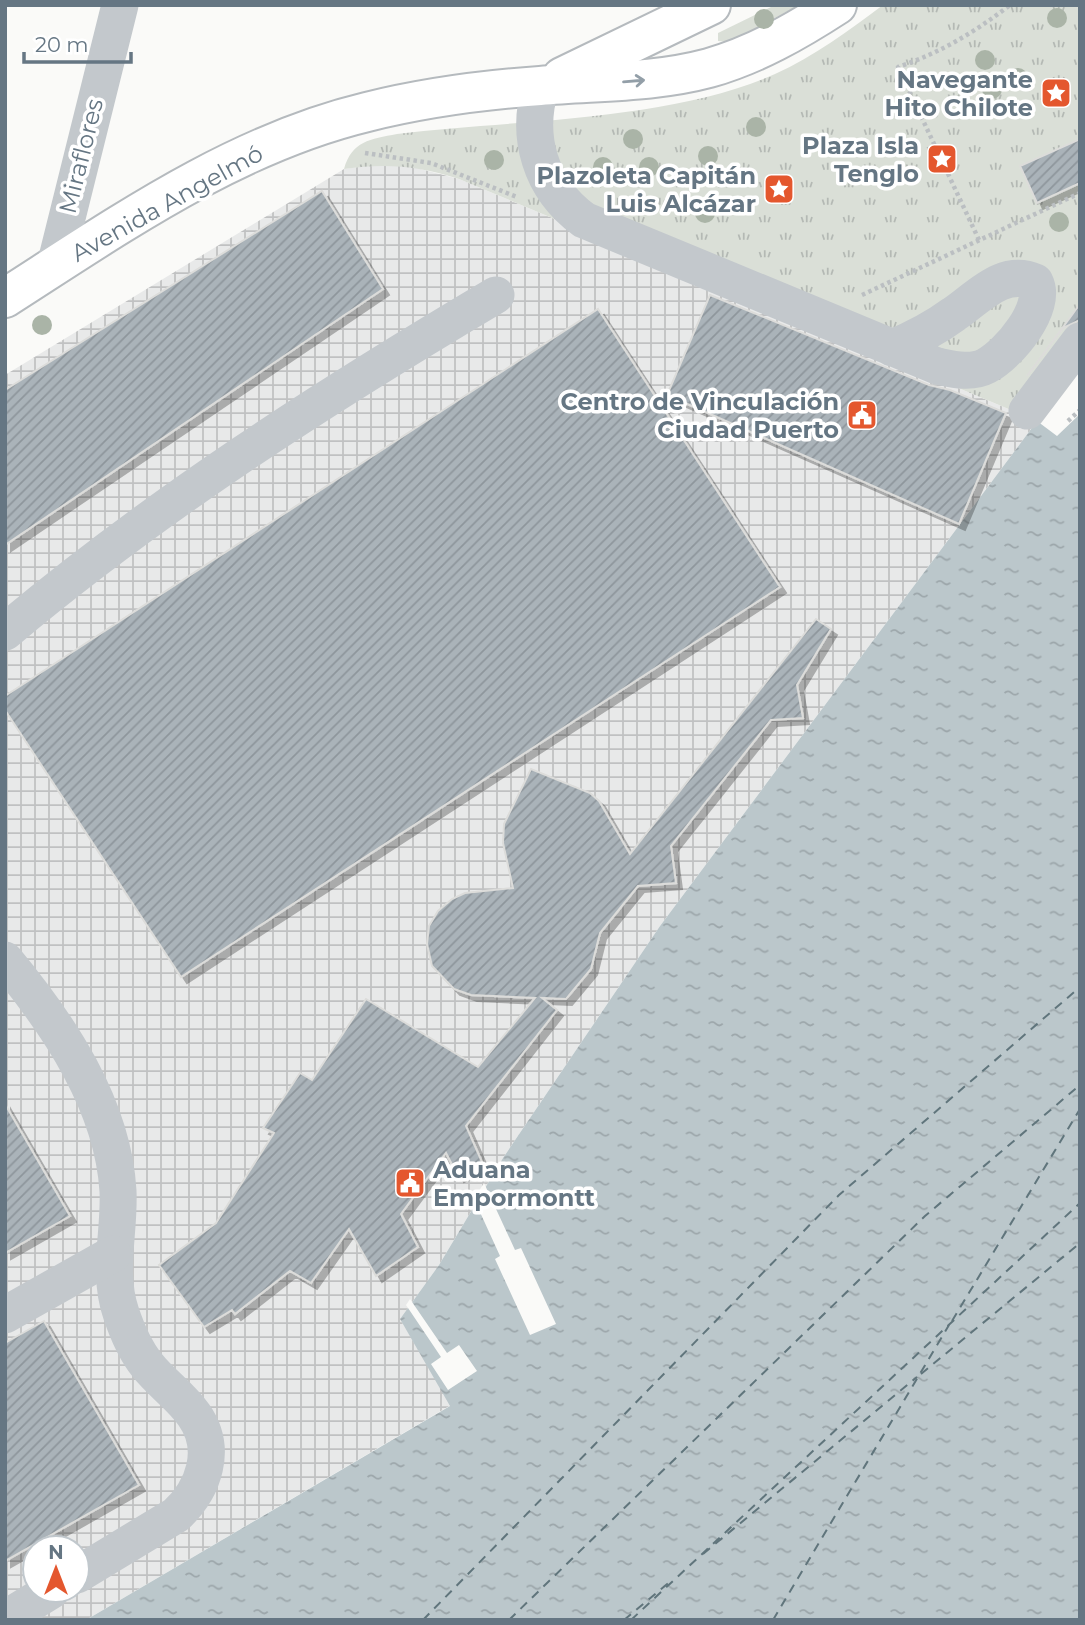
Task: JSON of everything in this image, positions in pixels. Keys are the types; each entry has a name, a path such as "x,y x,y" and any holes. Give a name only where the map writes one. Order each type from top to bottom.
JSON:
{"main road":[{"path":"541,86 590,66 711,5"},
{"path":"541,86 645,80 709,68 747,55 803,27 837,5"},
{"name":"Avenida Angelmó","path":"5,298 201,177 291,135 395,106 541,86"}],"street":[{"name":"Miraflores","path":"55,266 120,5"},
{"path":"541,86 533,125 536,146 550,183 568,208 584,220 891,348"},
{"path":"5,632 127,537 228,464 308,410 496,295"},
{"path":"1027,411 1080,341"},
{"path":"5,960 67,1046 105,1125 118,1191 118,1225 113,1254 116,1292 130,1337 162,1384 196,1417 203,1434 205,1469 195,1494 176,1515 91,1567"},
{"path":"5,1315 113,1254"},
{"path":"5,1619 29,1604"}],"path":[{"path":"979,240 898,67 945,49 976,31 1010,5"},
{"path":"816,316 1080,193"}],"shaded area":[{"path":"378,164 409,166 459,179 1037,421 660,926 503,1158 439,1265 400,1319 451,1405 86,1620 5,1620 5,375 344,169"}],"green space":[{"path":"775,5 799,5 730,42 718,41 718,33"},
{"path":"883,5 1080,5 1080,364 1037,421 459,179 402,167 344,169 357,147 387,136 640,110 733,89 775,74 804,59"}],"water":[{"path":"1080,414 1080,1620 86,1620 450,1406 400,1319 439,1265 503,1158 660,926 1037,421 1057,436"}],"pier":[{"path":"484,1183 515,1250 521,1248 556,1324 530,1335 495,1259 500,1256 474,1199"},
{"path":"410,1299 447,1353 459,1345 477,1371 448,1390 431,1364 441,1357 406,1305"}],"building":[{"path":"1080,139 1080,183 1037,203 1020,166"},
{"path":"322,191 383,289 5,545 5,390"},
{"path":"710,295 929,385 950,390 1006,413 959,524 667,395"},
{"path":"1080,304 1080,320 1063,328 1027,376"},
{"path":"598,309 780,587 181,977 5,710 5,696"},
{"path":"816,619 831,629 797,685 803,718 771,720 671,846 676,883 638,886 600,933 591,969 566,999 542,998 557,1010 466,1126 482,1162 458,1176 446,1153 401,1214 418,1247 376,1276 349,1229 311,1283 290,1271 235,1314 232,1310 204,1327 159,1265 216,1223 274,1133 263,1128 300,1073 312,1080 366,999 478,1067 535,998 471,995 454,989 432,966 427,944 429,926 438,911 452,899 465,893 513,888 503,843 504,824 531,769 590,793 599,801 630,854"},
{"path":"5,1104 70,1216 5,1253"},
{"path":"44,1321 139,1485 53,1534 21,1534 21,1552 5,1561 5,1343"}],"ferry route":[{"path":"423,1620 839,1195 1080,987"},
{"path":"509,1620 925,1216 1080,1085"},
{"path":"952,1321 1080,1109"},
{"path":"631,1620 1080,1203"},
{"path":"921,1374 1080,1243"},
{"path":"773,1620 949,1325"},
{"path":"703,1554 917,1377"},
{"path":"624,1620 672,1580"}],"place":[{"name":"Navegante Hito Chilote","path":"1056,93"},
{"name":"Plaza Isla Tenglo","path":"942,159"},
{"name":"Plazoleta Capitán Luis Alcázar","path":"779,189"},
{"name":"Centro de Vinculación Ciudad Puerto","path":"862,415"},
{"name":"Aduana Empormontt","path":"410,1183"}]}
